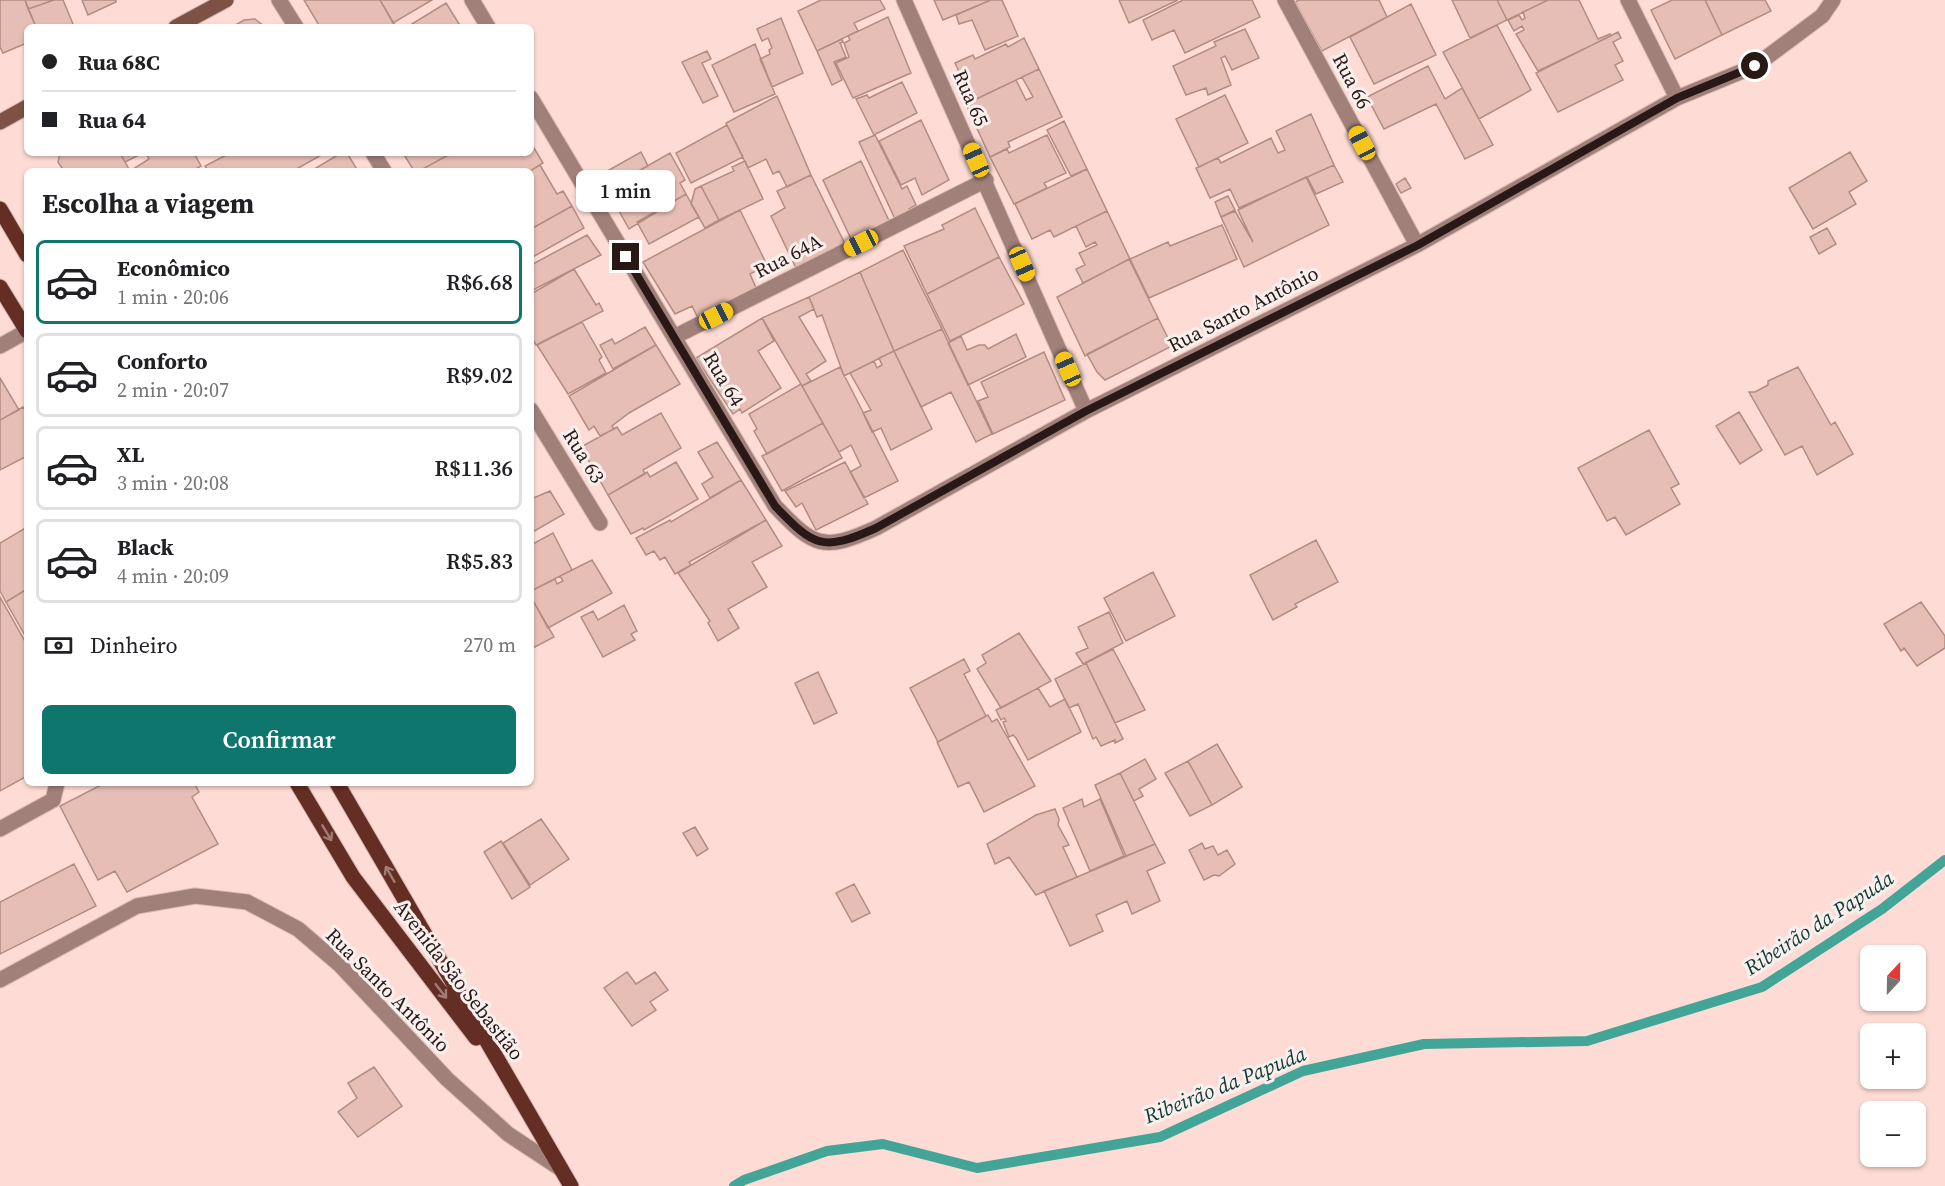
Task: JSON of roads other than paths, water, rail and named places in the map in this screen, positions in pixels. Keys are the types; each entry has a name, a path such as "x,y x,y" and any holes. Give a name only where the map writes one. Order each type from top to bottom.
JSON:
{"main road":[{"path":"0,209 24,250"},
{"path":"0,287 24,326"},
{"name":"Avenida São Sebastião","path":"299,786 353,877 515,1088"},
{"name":"Avenida São Sebastião","path":"339,786 515,1088"},
{"path":"515,1088 572,1186"}],"street":[{"path":"182,24 226,0"},
{"path":"279,0 294,24"},
{"path":"472,0 486,24"},
{"name":"Rua 65","path":"904,0 986,180 1086,411"},
{"name":"Rua 66","path":"1285,0 1418,245"},
{"path":"1628,0 1677,98"},
{"name":"Rua Santo Antônio","path":"822,544 845,542 876,528 1086,411 1418,245 1677,98 1755,66 1822,16 1833,0"},
{"name":"Rua 64","path":"534,103 775,506 799,532 822,544"},
{"path":"0,122 24,109"},
{"name":"Rua 64A","path":"674,337 986,180"},
{"path":"0,346 24,333"},
{"name":"Rua 63","path":"534,415 600,523"},
{"path":"0,829 53,800 56,786"},
{"name":"Rua Santo Antônio","path":"0,980 137,906 195,896 247,902 298,929 340,965 464,1095 508,1134 561,1169"}],"waterway":[{"name":"Ribeirão da Papuda","path":"734,1186 744,1180 827,1151 883,1144 977,1168 1160,1137 1303,1071 1424,1044 1587,1041 1762,987 1882,909 1945,860"}]}
